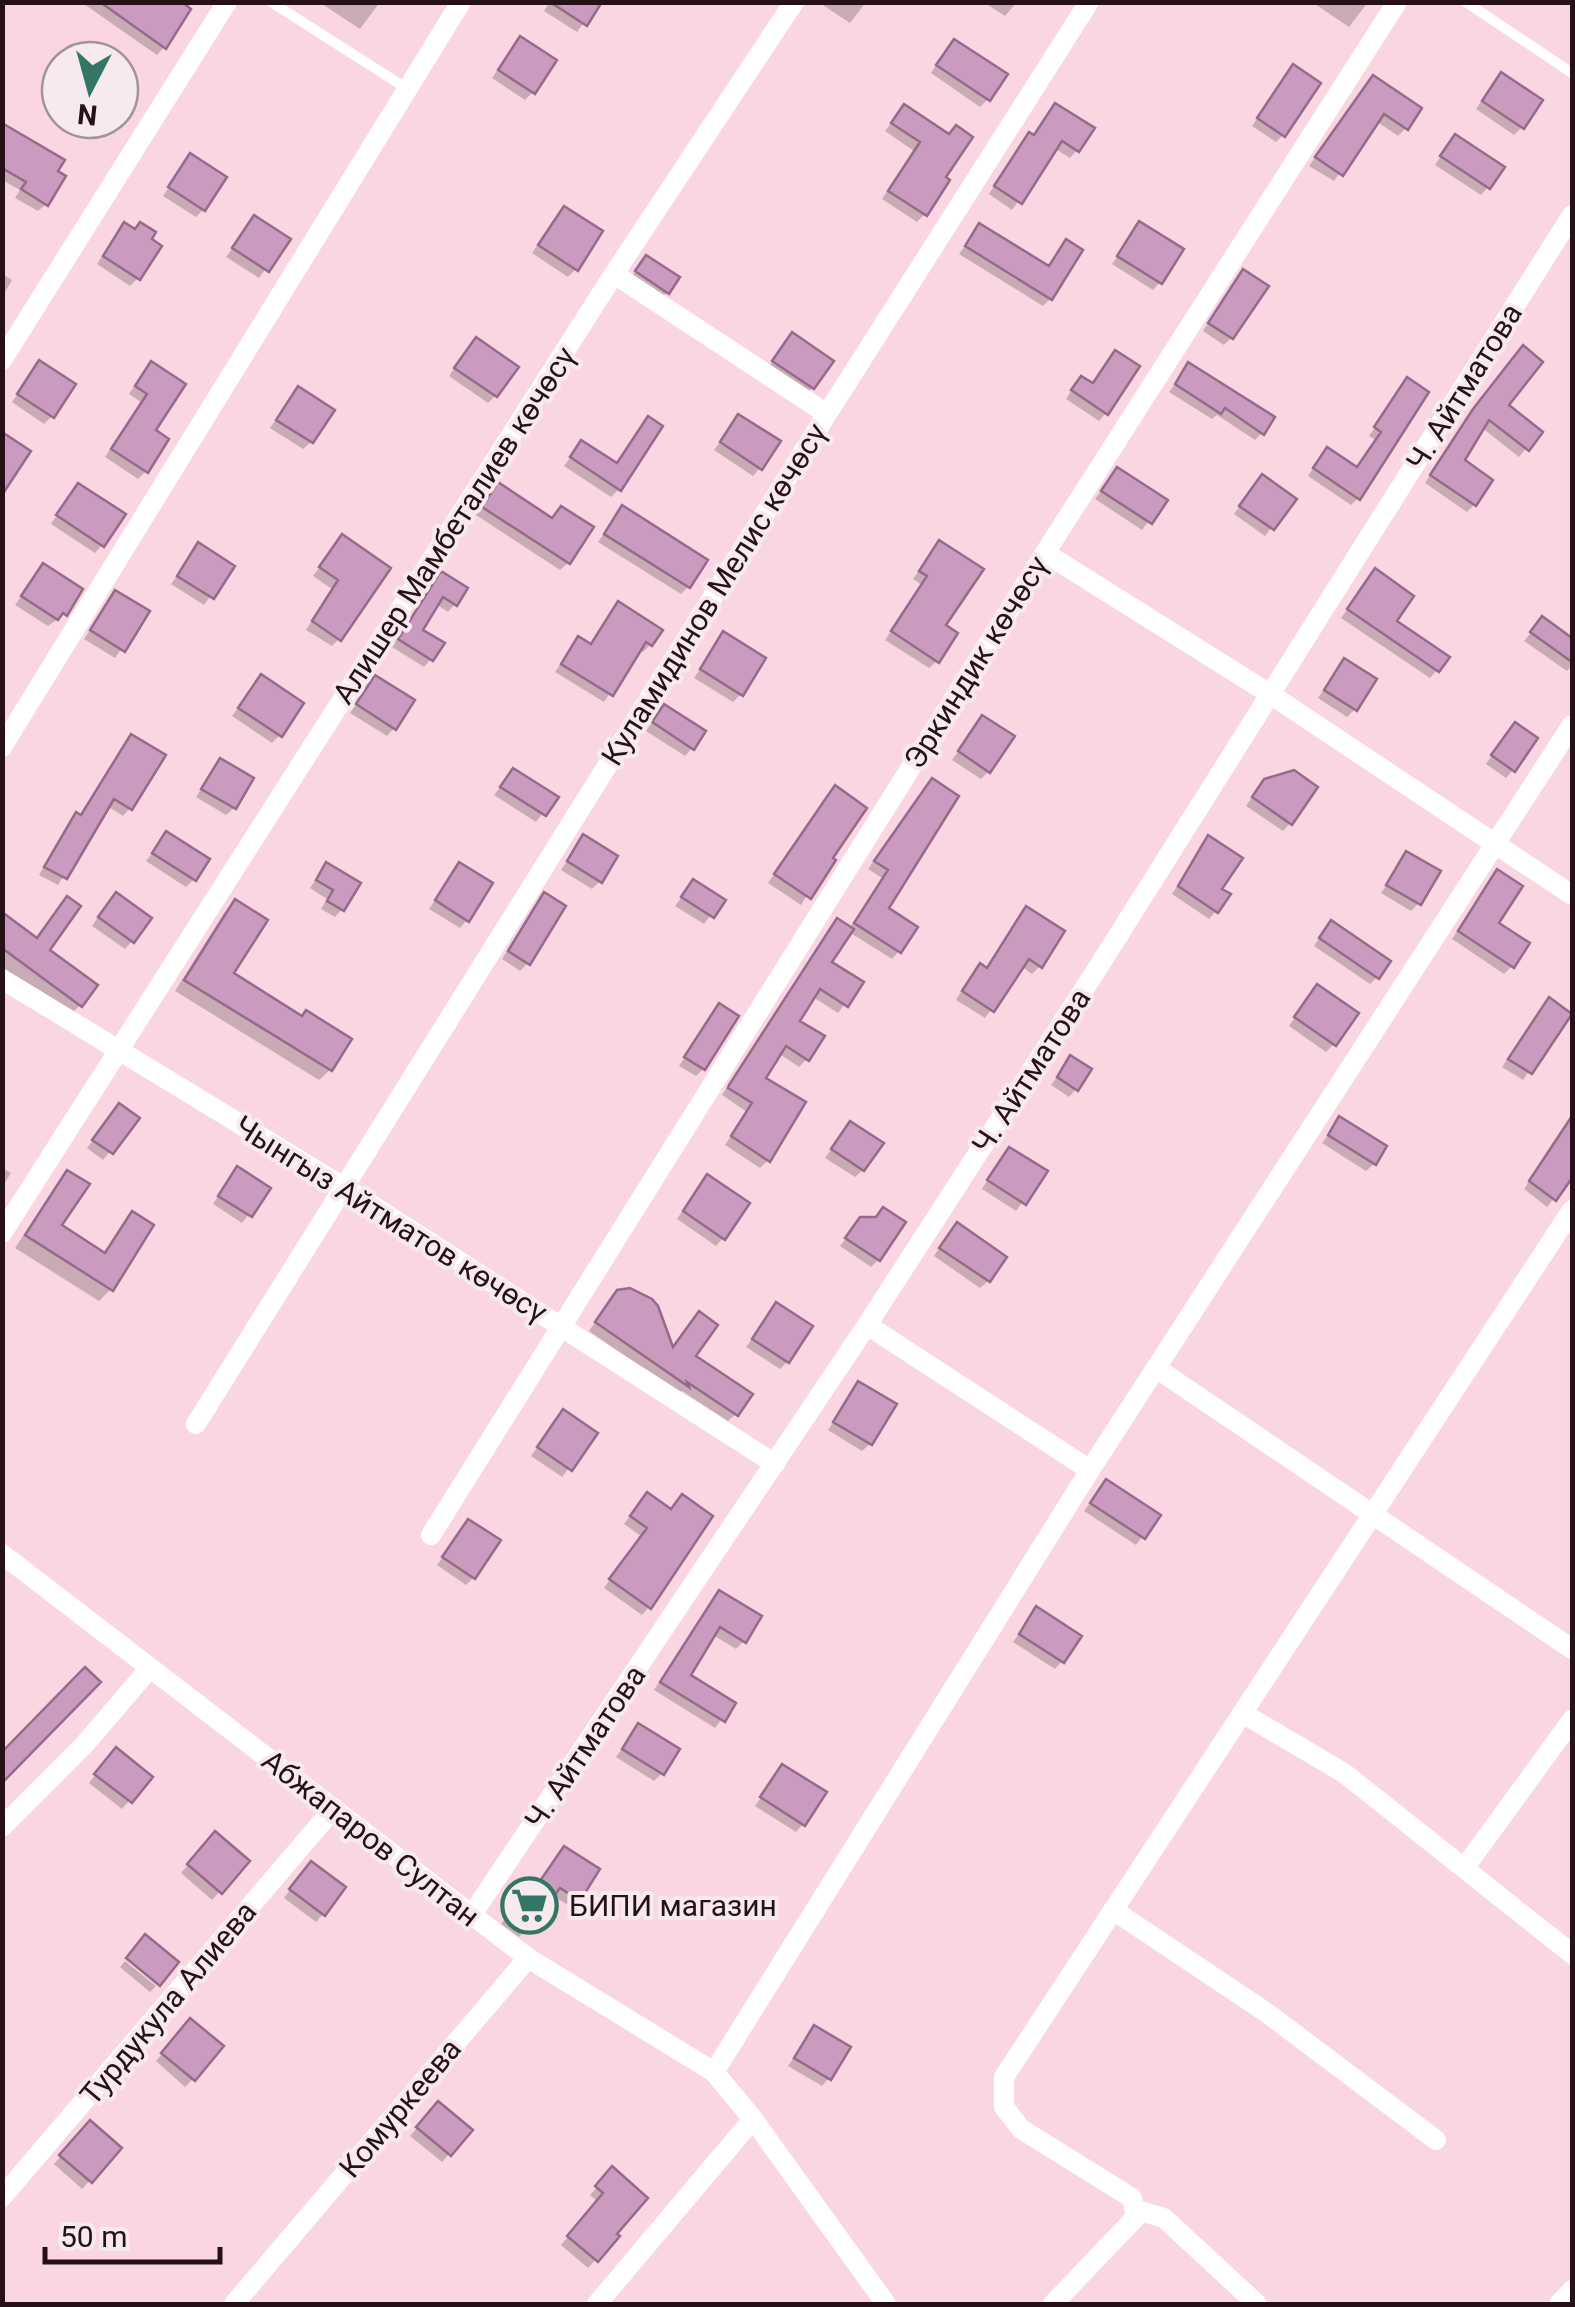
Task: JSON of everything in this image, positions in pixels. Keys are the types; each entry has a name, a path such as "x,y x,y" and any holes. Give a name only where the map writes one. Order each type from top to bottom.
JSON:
{"street":[{"path":"2,360 227,2"},
{"path":"2,747 462,2"},
{"name":"Алишер Мамбеталиев көчөсү","path":"2,1233 614,274 794,2"},
{"name":"Куламидинов Мелис көчөсү","path":"196,1424 1089,2"},
{"name":"Эркиндик көчөсү","path":"431,1536 1044,552 1397,2"},
{"name":"Ч. Айтматова","path":"471,1916 867,1325 1572,215"},
{"path":"614,274 827,414"},
{"path":"1044,552 1270,694 1572,894"},
{"path":"714,2072 1090,1470 1572,725"},
{"name":"Чынгыз Айтматов көчөсү","path":"2,980 345,1188 776,1464"},
{"path":"1053,2304 1136,2216 1132,2198 1020,2129 1004,2107 1004,2076 1572,1210"},
{"path":"867,1325 1090,1470"},
{"path":"1156,1368 1572,1649"},
{"name":"Абжапаров Султан","path":"2,1554 528,1958 714,2072 753,2119 886,2304"},
{"path":"2,1828 84,1746 150,1668"},
{"path":"1242,1713 1344,1773 1572,1954"},
{"path":"1465,1867 1572,1720"},
{"name":"Турдукула Алиева","path":"2,2197 334,1808"},
{"path":"1113,1910 1267,2013 1436,2140"},
{"name":"Комуркеева","path":"234,2304 528,1958"},
{"path":"596,2304 753,2119"},
{"path":"1134,2208 1164,2218 1257,2304"},
{"path":"1559,2304 1572,2290"}],"lane":[{"path":"271,2 406,88"},
{"path":"1466,2 1572,73"}],"building":[{"path":"100,2 182,2 191,9 166,49"},
{"path":"550,2 602,2 587,26"},
{"path":"520,36 557,60 535,94 498,70"},
{"path":"954,39 1008,74 990,101 936,65"},
{"path":"1293,64 1321,83 1285,137 1257,118"},
{"path":"1501,72 1543,100 1524,129 1482,101"},
{"path":"1373,75 1422,108 1408,130 1384,114 1343,176 1315,157"},
{"path":"1055,103 1095,128 1079,152 1062,141 1022,204 994,186 1029,132 1034,135"},
{"path":"904,104 949,134 956,125 973,137 946,177 950,180 927,216 888,191 920,142 891,123"},
{"path":"2,123 65,160 58,171 66,176 48,206 21,189 26,182 2,168"},
{"path":"1455,134 1505,167 1490,189 1440,156"},
{"path":"190,153 227,177 205,211 168,187"},
{"path":"564,206 603,231 578,271 538,245"},
{"path":"254,215 291,239 269,272 232,248"},
{"path":"1139,221 1184,249 1162,284 1117,256"},
{"path":"124,222 135,229 140,222 156,232 152,239 162,246 140,280 103,256"},
{"path":"979,223 1049,266 1066,239 1083,250 1052,300 965,246"},
{"path":"646,255 680,277 669,294 635,271"},
{"path":"1243,269 1269,286 1233,339 1208,323"},
{"path":"792,332 834,361 814,389 772,361"},
{"path":"476,337 519,367 497,397 454,368"},
{"path":"1523,345 1543,362 1509,405 1543,432 1529,451 1489,420 1465,460 1493,480 1476,506 1430,475 1473,409"},
{"path":"1115,350 1140,366 1108,415 1071,390 1081,376 1093,383"},
{"path":"39,360 76,384 54,418 17,394"},
{"path":"151,361 186,384 156,430 169,439 148,473 111,449 147,394 135,386"},
{"path":"1188,362 1275,417 1264,435 1225,408 1221,414 1175,384"},
{"path":"1407,377 1429,392 1360,500 1313,468 1327,447 1357,467 1381,432 1374,427"},
{"path":"298,386 335,410 313,443 276,420"},
{"path":"738,414 781,441 762,470 720,442"},
{"path":"648,416 663,426 621,491 570,457 581,440 617,463"},
{"path":"2,432 31,451 2,495"},
{"path":"1117,467 1168,500 1152,524 1101,491"},
{"path":"1262,474 1297,499 1274,530 1239,506"},
{"path":"498,482 552,518 561,506 594,527 570,564 482,507"},
{"path":"78,483 126,514 104,547 56,515"},
{"path":"622,505 708,560 690,588 604,534"},
{"path":"342,534 391,568 341,641 312,621 338,580 319,567"},
{"path":"939,540 984,569 946,625 958,633 939,663 891,631 927,576 919,571"},
{"path":"198,542 235,566 214,599 177,576"},
{"path":"43,563 83,589 67,616 63,613 58,620 21,596"},
{"path":"1375,568 1414,596 1397,621 1450,657 1439,672 1347,609"},
{"path":"441,571 468,588 457,606 443,597 423,630 445,643 433,661 398,639"},
{"path":"115,590 150,611 125,652 90,630"},
{"path":"618,601 663,630 652,646 646,642 613,696 561,664 578,636 591,644"},
{"path":"1542,616 1572,638 1572,662 1530,632"},
{"path":"723,631 766,658 743,696 700,669"},
{"path":"1344,658 1377,679 1357,711 1324,690"},
{"path":"261,674 304,703 282,737 238,708"},
{"path":"375,675 415,700 396,730 356,704"},
{"path":"664,704 706,731 694,750 652,722"},
{"path":"982,715 1015,736 990,773 958,751"},
{"path":"1515,722 1538,738 1515,772 1491,755"},
{"path":"131,734 166,755 132,810 114,799 67,879 44,867 76,812 81,815"},
{"path":"220,758 254,778 236,809 201,789"},
{"path":"513,768 559,797 546,816 500,787"},
{"path":"1294,770 1318,787 1292,825 1252,797 1264,779"},
{"path":"932,778 959,796 889,908 918,927 901,953 854,923 888,870 874,861"},
{"path":"835,785 867,808 811,899 774,874"},
{"path":"166,831 210,859 196,881 152,853"},
{"path":"583,834 618,856 602,883 567,861"},
{"path":"1208,835 1243,858 1222,889 1231,894 1218,913 1178,886"},
{"path":"1406,851 1441,871 1421,905 1386,885"},
{"path":"326,862 361,883 344,911 327,901 333,890 316,880"},
{"path":"459,862 493,883 469,922 435,900"},
{"path":"1497,869 1523,886 1499,923 1530,943 1514,968 1458,931"},
{"path":"693,879 726,900 714,918 681,897"},
{"path":"116,892 152,918 134,943 98,917"},
{"path":"544,892 566,906 530,965 508,951"},
{"path":"67,896 81,906 50,950 98,985 82,1007 2,948 2,912 37,938"},
{"path":"235,899 268,920 234,973 302,1016 306,1010 352,1039 332,1071 184,980"},
{"path":"1026,906 1065,931 1042,968 1029,959 994,1012 962,991 980,963 987,968"},
{"path":"837,918 854,929 832,962 864,982 848,1007 820,989 800,1021 825,1036 809,1061 786,1046 766,1078 806,1102 770,1162 731,1136 752,1103 728,1088"},
{"path":"1331,920 1391,961 1379,979 1319,938"},
{"path":"1317,984 1359,1013 1336,1046 1294,1017"},
{"path":"1549,997 1572,1014 1532,1074 1508,1059"},
{"path":"719,1003 739,1016 705,1070 684,1057"},
{"path":"1070,1055 1092,1069 1078,1091 1057,1077"},
{"path":"119,1103 140,1118 113,1154 92,1140"},
{"path":"1339,1116 1387,1146 1376,1165 1328,1135"},
{"path":"1572,1116 1572,1178 1556,1201 1529,1181"},
{"path":"850,1121 884,1143 864,1171 831,1149"},
{"path":"1009,1147 1048,1171 1026,1205 987,1180"},
{"path":"237,1166 271,1188 252,1217 218,1196"},
{"path":"67,1170 90,1184 62,1225 105,1253 132,1211 154,1225 113,1291 25,1235"},
{"path":"707,1174 750,1203 725,1240 683,1211"},
{"path":"883,1207 906,1222 880,1261 845,1238 860,1217 876,1217"},
{"path":"957,1222 1007,1257 990,1282 939,1248"},
{"path":"630,1288 658,1306 673,1347 699,1311 718,1325 696,1356 753,1394 738,1416 595,1322 617,1290"},
{"path":"776,1302 813,1326 789,1363 752,1339"},
{"path":"858,1381 897,1404 872,1445 833,1422"},
{"path":"563,1409 598,1433 572,1471 537,1447"},
{"path":"1106,1479 1161,1515 1145,1539 1090,1503"},
{"path":"647,1492 671,1509 682,1494 713,1516 651,1609 609,1579 647,1528 630,1516"},
{"path":"468,1519 501,1540 475,1579 442,1557"},
{"path":"719,1590 762,1616 746,1643 720,1627 691,1675 736,1703 725,1722 660,1682"},
{"path":"1036,1606 1082,1636 1064,1663 1019,1634"},
{"path":"85,1667 101,1682 2,1783 2,1752"},
{"path":"638,1723 680,1749 664,1775 622,1749"},
{"path":"116,1747 153,1777 132,1803 94,1774"},
{"path":"782,1764 827,1792 805,1826 760,1797"},
{"path":"215,1831 250,1861 222,1894 187,1864"},
{"path":"564,1846 600,1869 580,1901 560,1888 528,1931 507,1915 533,1880 538,1884"},
{"path":"311,1861 346,1887 325,1916 289,1889"},
{"path":"145,1934 179,1962 160,1986 126,1958"},
{"path":"190,2018 224,2046 195,2081 161,2053"},
{"path":"814,2025 851,2047 831,2080 794,2058"},
{"path":"438,2101 473,2130 451,2156 416,2127"},
{"path":"90,2120 122,2148 92,2183 59,2155"},
{"path":"612,2166 648,2198 598,2262 567,2236 603,2193 595,2186"}],"place":[{"name":"БИПИ магазин","path":"530,1905"}]}
